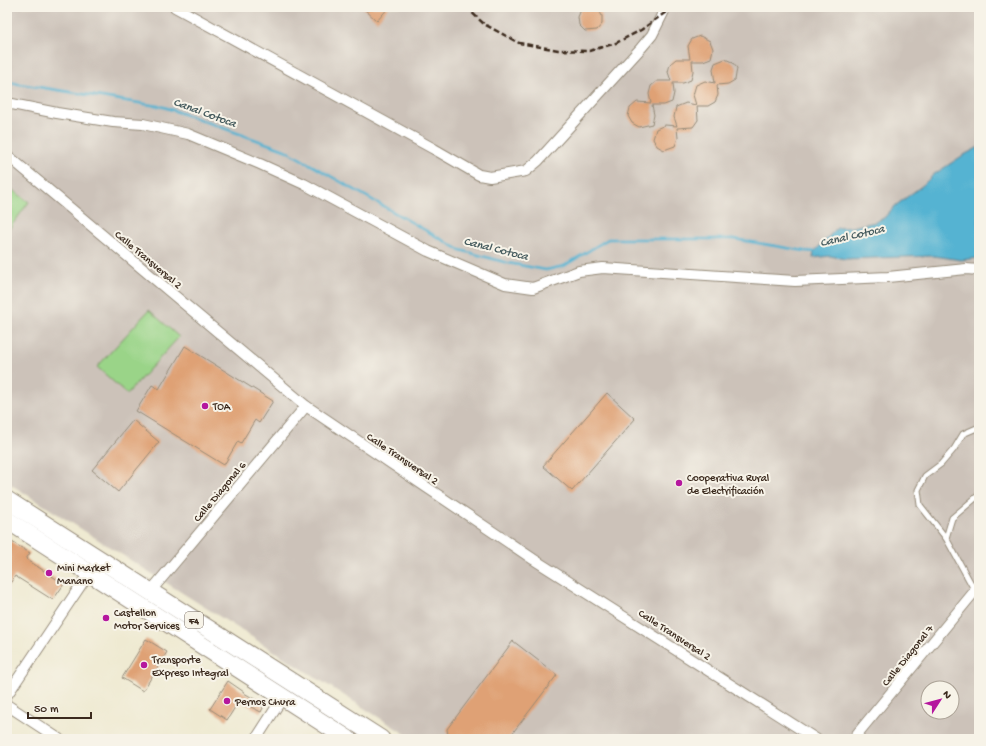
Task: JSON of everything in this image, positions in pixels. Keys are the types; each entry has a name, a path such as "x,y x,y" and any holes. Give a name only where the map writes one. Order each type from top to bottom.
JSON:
{"highway":[{"name":"F4","path":"7,500 381,739"},
{"name":"F4","path":"7,520 348,739"}],"street":[{"path":"175,7 466,168 479,175 490,177 526,171 538,160 652,35 666,7"},
{"path":"7,103 50,112 108,121 143,124 188,134 304,184 428,251 505,284 533,288 579,271 603,268 795,281 888,278 966,268 979,270"},
{"name":"Calle Transversal 2","path":"7,155 306,406 533,559 617,611 816,739"},
{"name":"Calle Diagonal 6","path":"150,592 306,406"},
{"path":"7,695 89,573"},
{"name":"Calle Diagonal 7","path":"853,739 977,588"},
{"path":"256,739 283,697"},
{"path":"7,705 59,739"}],"lane":[{"path":"977,588 946,538 920,505 918,490 925,476 941,464 954,449 963,434 979,427"},
{"path":"946,538 952,518 979,495"}],"shaded area":[{"path":"7,7 979,7 979,739 413,739 7,482"}],"green space":[{"path":"7,186 29,202 7,232"},
{"path":"149,310 179,337 127,394 97,367"}],"water":[{"path":"979,147 979,258 961,260 934,256 845,259 830,256 813,258 814,252 837,228 852,227 875,222 884,218 895,206 923,185 933,175"}],"building":[{"path":"362,7 389,7 377,21"},
{"path":"582,7 594,7 600,12 602,16 602,24 597,30 585,31 579,25 578,17"},
{"path":"700,36 710,41 713,49 711,58 703,61 692,61 693,71 691,80 683,83 673,83 674,93 672,102 664,105 652,105 654,115 652,124 639,127 632,123 628,116 630,108 637,102 651,103 649,94 651,86 657,81 671,81 668,72 670,64 676,59 690,59 688,46 692,39"},
{"path":"725,59 732,62 737,68 735,80 728,84 717,85 718,95 715,102 708,106 697,106 698,120 693,127 677,128 678,138 675,146 664,150 657,146 653,139 656,129 665,125 677,126 674,117 676,107 686,103 696,105 693,95 696,85 705,81 715,83 713,69 715,63"},
{"name":"TOA","path":"185,346 273,401 259,423 255,420 241,443 238,441 224,465 136,411 152,385 159,389"},
{"path":"607,393 635,419 572,491 543,466"},
{"path":"133,420 159,442 118,492 92,470"},
{"path":"7,539 30,553 26,559 64,584 53,600 15,576 7,588"},
{"name":"Transporte Expreso Integral","path":"146,639 167,652 143,691 122,678"},
{"path":"513,641 557,675 508,739 451,739 448,735 447,729"},
{"name":"Pernos Chura","path":"228,681 261,703 263,708 261,712 239,701 227,720 210,709"}],"waterway":[{"name":"Canal Cotoca","path":"7,82 164,107 285,150 460,250 508,263 546,270 564,266 608,239 734,239 817,252"}],"railway":[{"path":"466,7 484,24 519,43 558,50 589,51 616,43 641,30 673,7"}],"place":[{"name":"TOA","path":"205,406"},
{"name":"Cooperativa Rural de Electrificación","path":"679,483"},
{"name":"Mini Market Manano","path":"49,573"},
{"name":"Castellon Motor Services","path":"106,618"},
{"name":"Transporte Expreso Integral","path":"144,665"},
{"name":"Pernos Chura","path":"227,701"}]}
